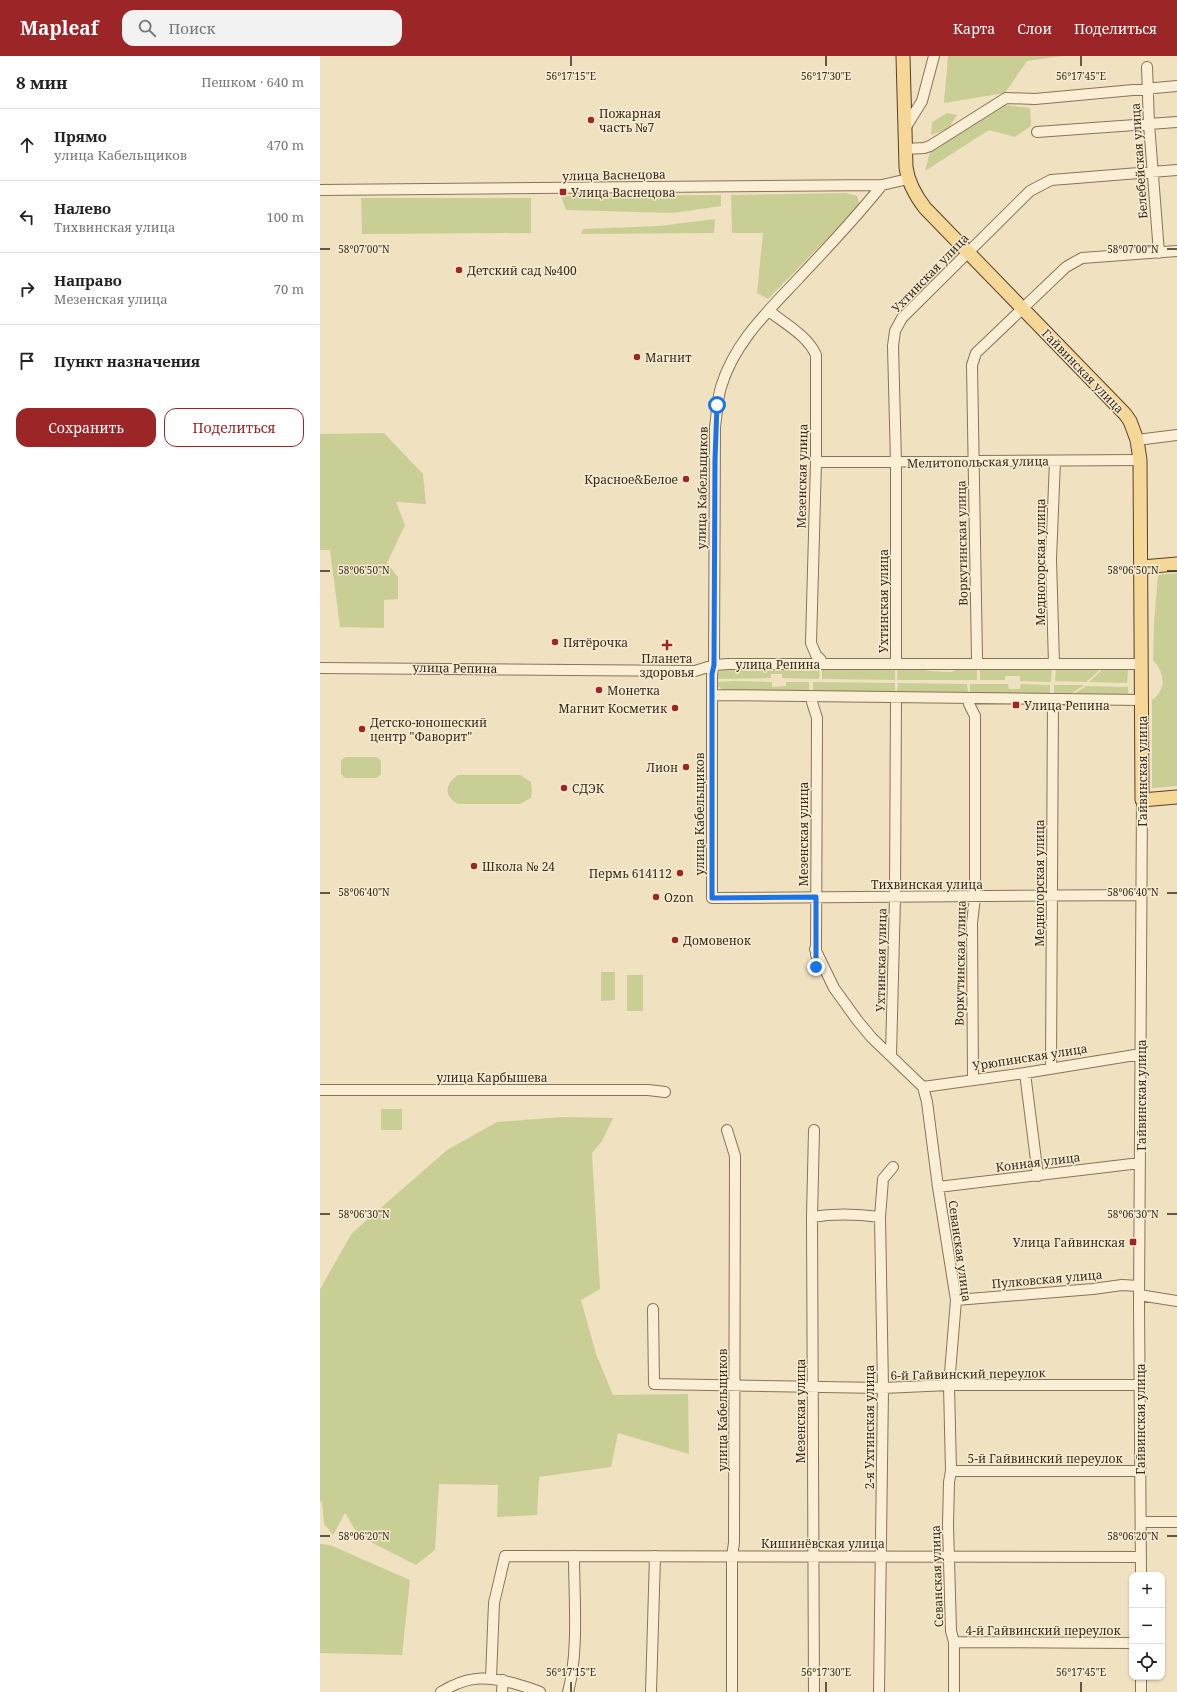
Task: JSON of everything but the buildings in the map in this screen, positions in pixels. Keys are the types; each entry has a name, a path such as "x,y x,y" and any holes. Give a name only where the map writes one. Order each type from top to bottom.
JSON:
{"main road":[{"name":"Гайвинская улица","path":"903,56 905,149 908,179 914,194 924,207 1125,414 1130,421 1137,440 1140,460 1142,567 1142,800"},
{"path":"1142,567 1177,564"},
{"path":"1142,800 1177,797"}],"street":[{"path":"904,130 922,101 934,56"},
{"name":"Белебейская улица","path":"1147,67 1149,124 1159,253"},
{"path":"905,149 924,148 934,144 1006,98 1035,99 1177,86"},
{"path":"1037,132 1177,122"},
{"name":"Ухтинская улица","path":"896,664 896,463 893,346 895,331 902,318 1030,191 1051,180 1177,170"},
{"name":"улица Васнецова","path":"320,190 882,185 908,179"},
{"name":"улица Кабельщиков","path":"712,898 712,681 714,665 715,460 717,405 721,387 734,357 751,330 861,212 882,185"},
{"name":"Воркутинская улица","path":"977,659 972,365 976,353 1066,267 1082,258 1177,251"},
{"name":"Мезенская улица","path":"769,311 806,340 813,347 816,355 816,462 811,643 816,655 821,660"},
{"path":"1137,440 1177,434"},
{"name":"Мелитопольская улица","path":"816,462 896,463 1140,460"},
{"name":"Медногорская улица","path":"1054,664 1052,559 1055,461"},
{"name":"улица Репина","path":"320,668 695,671 714,665 1142,664"},
{"path":"695,671 705,675 712,681"},
{"path":"712,695 1142,700"},
{"name":"Ухтинская улица","path":"892,1055 896,897 896,698"},
{"name":"Медногорская улица","path":"1051,1067 1053,699"},
{"name":"Мезенская улица","path":"812,702 817,718 816,967"},
{"name":"Воркутинская улица","path":"969,704 975,716 975,897 972,923 973,1079"},
{"name":"Гайвинская улица","path":"1141,1572 1139,1290 1142,800"},
{"name":"Тихвинская улица","path":"712,898 1142,895"},
{"path":"815,949 834,988 872,1038 892,1055 923,1087"},
{"name":"Урюпинская улица","path":"923,1087 1025,1073 1051,1067 1141,1054"},
{"path":"1025,1073 1038,1176"},
{"name":"Севанская улица","path":"923,1087 927,1102 938,1187 956,1300 949,1385 951,1471 949,1482 948,1556 951,1631 954,1642 954,1692"},
{"name":"улица Карбышева","path":"320,1090 648,1090 665,1092"},
{"name":"улица Кабельщиков","path":"727,1130 735,1156 736,1385 734,1543 732,1556 732,1692"},
{"name":"Мезенская улица","path":"814,1130 812,1217 814,1692"},
{"name":"Конная улица","path":"938,1187 1140,1163"},
{"name":"2-я Ухтинская улица","path":"880,1692 880,1556 883,1388 880,1217 883,1179 893,1167"},
{"path":"812,1217 839,1214 858,1214 880,1217"},
{"name":"Пулковская улица","path":"956,1300 1093,1289 1122,1285 1177,1301"},
{"name":"6-й Гайвинский переулок","path":"653,1308 654,1384 883,1388 949,1385 1139,1385"},
{"name":"5-й Гайвинский переулок","path":"951,1471 1140,1472"},
{"path":"1141,1522 1177,1522"},
{"name":"Кишинёвская улица","path":"491,1678 494,1603 505,1556 1141,1557"},
{"path":"568,1692 571,1680 574,1629 574,1556"},
{"path":"651,1692 655,1556"},
{"name":"4-й Гайвинский переулок","path":"954,1642 1129,1643"},
{"path":"441,1692 455,1683 471,1678 491,1678 502,1680 532,1688 540,1692"},
{"path":"502,1680 502,1692"},
{"path":"1141,1680 1141,1692"}],"green space":[{"path":"948,56 1063,56 1027,61 1005,93 944,103"},
{"path":"1005,105 1030,108 1031,126 1015,137 989,130 925,171 930,152"},
{"path":"947,113 957,115 948,129 931,135 932,122"},
{"path":"846,193 857,196 860,205 768,299 757,293 763,233 732,233 731,195"},
{"path":"721,195 721,206 673,213 566,210 561,196"},
{"path":"361,198 531,198 531,233 362,234"},
{"path":"715,219 714,233 581,234 583,229 659,226"},
{"path":"384,433 423,474 426,504 396,502 405,525 387,563 398,577 398,599 384,600 384,628 340,627 330,550 320,550 320,434"},
{"path":"1177,573 1177,786 1152,788 1152,700 1160,691 1163,681 1160,670 1153,660 1158,575"},
{"path":"977,667 977,680 897,680 898,668 915,668 929,671 951,672 961,668"},
{"path":"820,668 819,679 782,678 782,674 771,674 771,678 716,679 719,672 723,669"},
{"path":"822,668 895,668 895,680 822,679"},
{"path":"980,668 1052,668 1051,682 1020,681 1020,676 1005,676 1005,680 980,680"},
{"path":"1056,668 1102,668 1086,682 1055,681"},
{"path":"1104,668 1127,669 1127,683 1089,682"},
{"path":"717,682 772,682 772,687 786,686 786,682 809,682 809,692 724,691 718,686"},
{"path":"813,682 895,683 895,693 813,692"},
{"path":"898,683 967,684 968,693 897,693"},
{"path":"970,684 1008,684 1009,689 1020,689 1021,684 1050,685 1050,694 970,693"},
{"path":"1054,685 1084,685 1071,694 1054,694"},
{"path":"1086,686 1128,687 1128,695 1074,694"},
{"path":"345,757 377,757 381,761 381,774 377,778 345,778 341,774 341,761"},
{"path":"458,775 520,775 531,782 531,798 520,804 458,804 450,798 448,794 448,786 450,782"},
{"path":"601,972 615,972 615,1000 601,1001"},
{"path":"627,975 643,975 643,1011 627,1011"},
{"path":"381,1109 402,1109 402,1130 381,1130"},
{"path":"562,1117 613,1118 602,1141 592,1153 600,1289 581,1300 596,1354 613,1395 688,1394 689,1454 618,1433 611,1467 539,1477 537,1515 497,1517 498,1485 439,1484 435,1550 416,1565 359,1536 345,1513 333,1535 324,1524 322,1502 320,1501 320,1289 352,1233 447,1150 497,1122"},
{"path":"320,1544 330,1545 410,1580 402,1655 320,1653"}],"place":[{"name":"Пожарная часть №7","path":"591,120"},
{"name":"Улица Васнецова","path":"563,192"},
{"name":"Детский сад №400","path":"459,270"},
{"name":"Магнит","path":"637,357"},
{"name":"Красное&Белое","path":"686,479"},
{"name":"Пятёрочка","path":"555,642"},
{"name":"Планета здоровья","path":"667,645"},
{"name":"Монетка","path":"599,690"},
{"name":"Улица Репина","path":"1016,705"},
{"name":"Магнит Косметик","path":"675,708"},
{"name":"Детско-юношеский центр \"Фаворит\"","path":"362,729"},
{"name":"Лион","path":"686,767"},
{"name":"СДЭК","path":"564,788"},
{"name":"Школа № 24","path":"474,866"},
{"name":"Пермь 614112","path":"680,873"},
{"name":"Ozon","path":"656,897"},
{"name":"Домовенок","path":"675,940"},
{"name":"Улица Гайвинская","path":"1133,1242"}],"route":[{"path":"717,405 715,460 714,665 712,670 712,898 816,897 816,967"}]}
